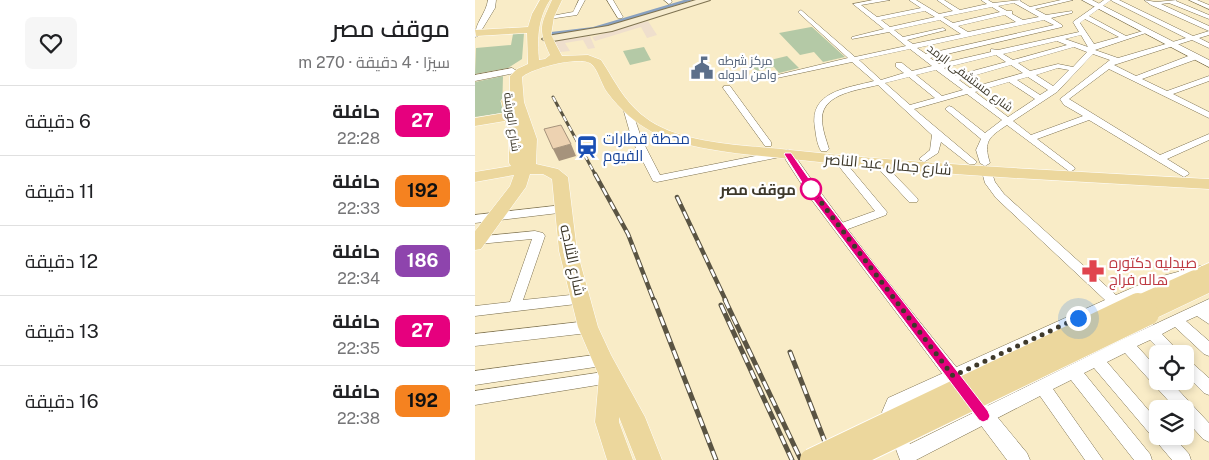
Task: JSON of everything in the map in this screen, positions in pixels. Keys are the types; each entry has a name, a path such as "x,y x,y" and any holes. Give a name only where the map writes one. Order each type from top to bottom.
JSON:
{"main road":[{"path":"547,50 706,0"},
{"path":"549,5 533,30 533,62 547,50 587,26 671,1"},
{"path":"547,50 549,5"},
{"path":"475,34 533,30"},
{"path":"547,50 593,56"},
{"name":"شارع الورشة","path":"477,242 517,187 524,169 529,163 530,139 517,102 516,79 523,70 547,50"},
{"name":"شارع الورشة","path":"524,169 517,163 516,139 507,90 508,76 512,70 532,53"},
{"name":"شارع جمال عبد الناصر","path":"593,56 607,83 627,108 646,124 683,139 721,147 879,164 1209,175"},
{"name":"شارع جمال عبد الناصر","path":"593,56 603,58 615,84 644,111 662,122 703,135 768,144 981,166 1209,184"},
{"path":"475,122 511,116"},
{"path":"475,177 524,169"},
{"name":"شارع الثلاجه","path":"524,169 544,170 558,175 562,183 568,251 588,327 606,369 636,425 649,460"},
{"path":"847,460 1146,317 1209,275"},
{"path":"811,460 1146,317"},
{"name":"شارع الثلاجه","path":"606,369 607,422 620,460"}],"street":[{"path":"475,34 491,8 492,0"},
{"path":"549,5 575,14 582,0"},
{"path":"610,0 620,17"},
{"name":"شارع مستشفى الرمد","path":"887,0 855,4 1070,169"},
{"path":"912,0 1055,90"},
{"path":"940,0 959,12"},
{"path":"984,0 1039,31 1075,45 1092,49 1116,60"},
{"path":"847,33 857,41 889,30 939,17 1004,1 1017,0 1060,26 924,57"},
{"path":"1030,0 1077,26 1092,49"},
{"path":"951,25 1041,6 1050,2 1070,0"},
{"path":"1086,0 1209,64"},
{"path":"1077,26 1076,22 1085,14 1108,0"},
{"path":"1114,0 1209,46"},
{"path":"1147,0 1209,29"},
{"path":"1113,14 1172,0 1209,17"},
{"path":"1193,0 1209,7"},
{"path":"1050,2 1070,12 1085,14 1125,38"},
{"path":"875,20 926,9"},
{"path":"801,12 937,134 981,166 1000,196 1114,301"},
{"path":"777,76 1070,12"},
{"path":"475,20 486,18"},
{"path":"901,39 943,30"},
{"path":"981,166 981,150 985,138 995,128 1055,90 1092,49 1146,32"},
{"path":"824,149 817,115 821,105 836,94 910,73 1082,33"},
{"path":"1184,174 1067,103 1065,98 1116,60 1209,33"},
{"path":"953,79 1075,45"},
{"path":"1135,79 1194,57"},
{"path":"899,64 941,99"},
{"path":"908,108 1059,66 1074,69"},
{"path":"1108,66 1207,113"},
{"path":"475,78 512,70"},
{"path":"1166,94 1209,78"},
{"path":"1010,79 1040,99"},
{"path":"727,88 768,144"},
{"path":"627,108 637,140 657,179 785,154 983,416 1020,460"},
{"path":"949,109 985,138"},
{"path":"1030,138 1090,117"},
{"path":"924,159 935,150 937,134"},
{"path":"1160,160 1209,137"},
{"path":"838,159 882,212 840,228"},
{"path":"879,164 913,200"},
{"path":"475,219 563,209"},
{"path":"477,242 539,236 515,306"},
{"path":"1146,317 1126,344 983,416 907,458 890,412 893,403 1166,278 1209,275"},
{"path":"475,311 581,299"},
{"path":"1146,317 1176,320 1205,310"},
{"path":"1146,317 1167,345"},
{"path":"1176,320 1209,350"},
{"path":"475,340 588,327"},
{"path":"1126,344 1149,369"},
{"path":"1096,360 1149,422"},
{"path":"475,378 606,369"},
{"path":"475,398 606,369"},
{"path":"1073,371 1144,460"},
{"path":"1194,374 1209,388"},
{"path":"1042,386 1095,460"},
{"path":"1169,390 1209,434"},
{"path":"1170,445 1183,460"}],"shaded area":[{"path":"648,21 657,35 647,38 641,27 595,41 592,37"},
{"path":"590,36 595,48 588,49 583,40 565,43 570,51 560,52 555,41"}],"green space":[{"path":"812,27 845,57 823,62 814,52 800,55 779,33"},
{"path":"524,33 522,59 508,68 475,74 476,48 511,45 513,34"},
{"path":"644,47 651,60 630,65 623,51"},
{"path":"787,56 799,68 779,73 774,67 757,71 750,65"},
{"path":"503,76 502,113 475,117 475,82"}],"building":[{"path":"561,125 571,144 553,149 544,129"}],"waterway":[{"path":"551,34 594,29 690,0"}],"railway":[{"path":"553,97 596,176"},
{"path":"595,174 628,234 654,301"},
{"path":"677,197 726,301"},
{"path":"654,300 716,460"},
{"path":"725,300 801,460"},
{"path":"721,305 792,460"},
{"path":"790,352 832,460"}],"bus line":[{"name":"27","path":"788,154 816,196 983,416"}],"place":[{"name":"مركز شرطه وامن الدوله","path":"702,68"},
{"name":"محطة قطارات الفيوم","path":"587,147"},
{"name":"موقف مصر","path":"811,189"},
{"name":"صيدليه دكتوره هاله فراج","path":"1093,271"}],"route":[{"path":"811,189 953,376 1078,318"}]}
